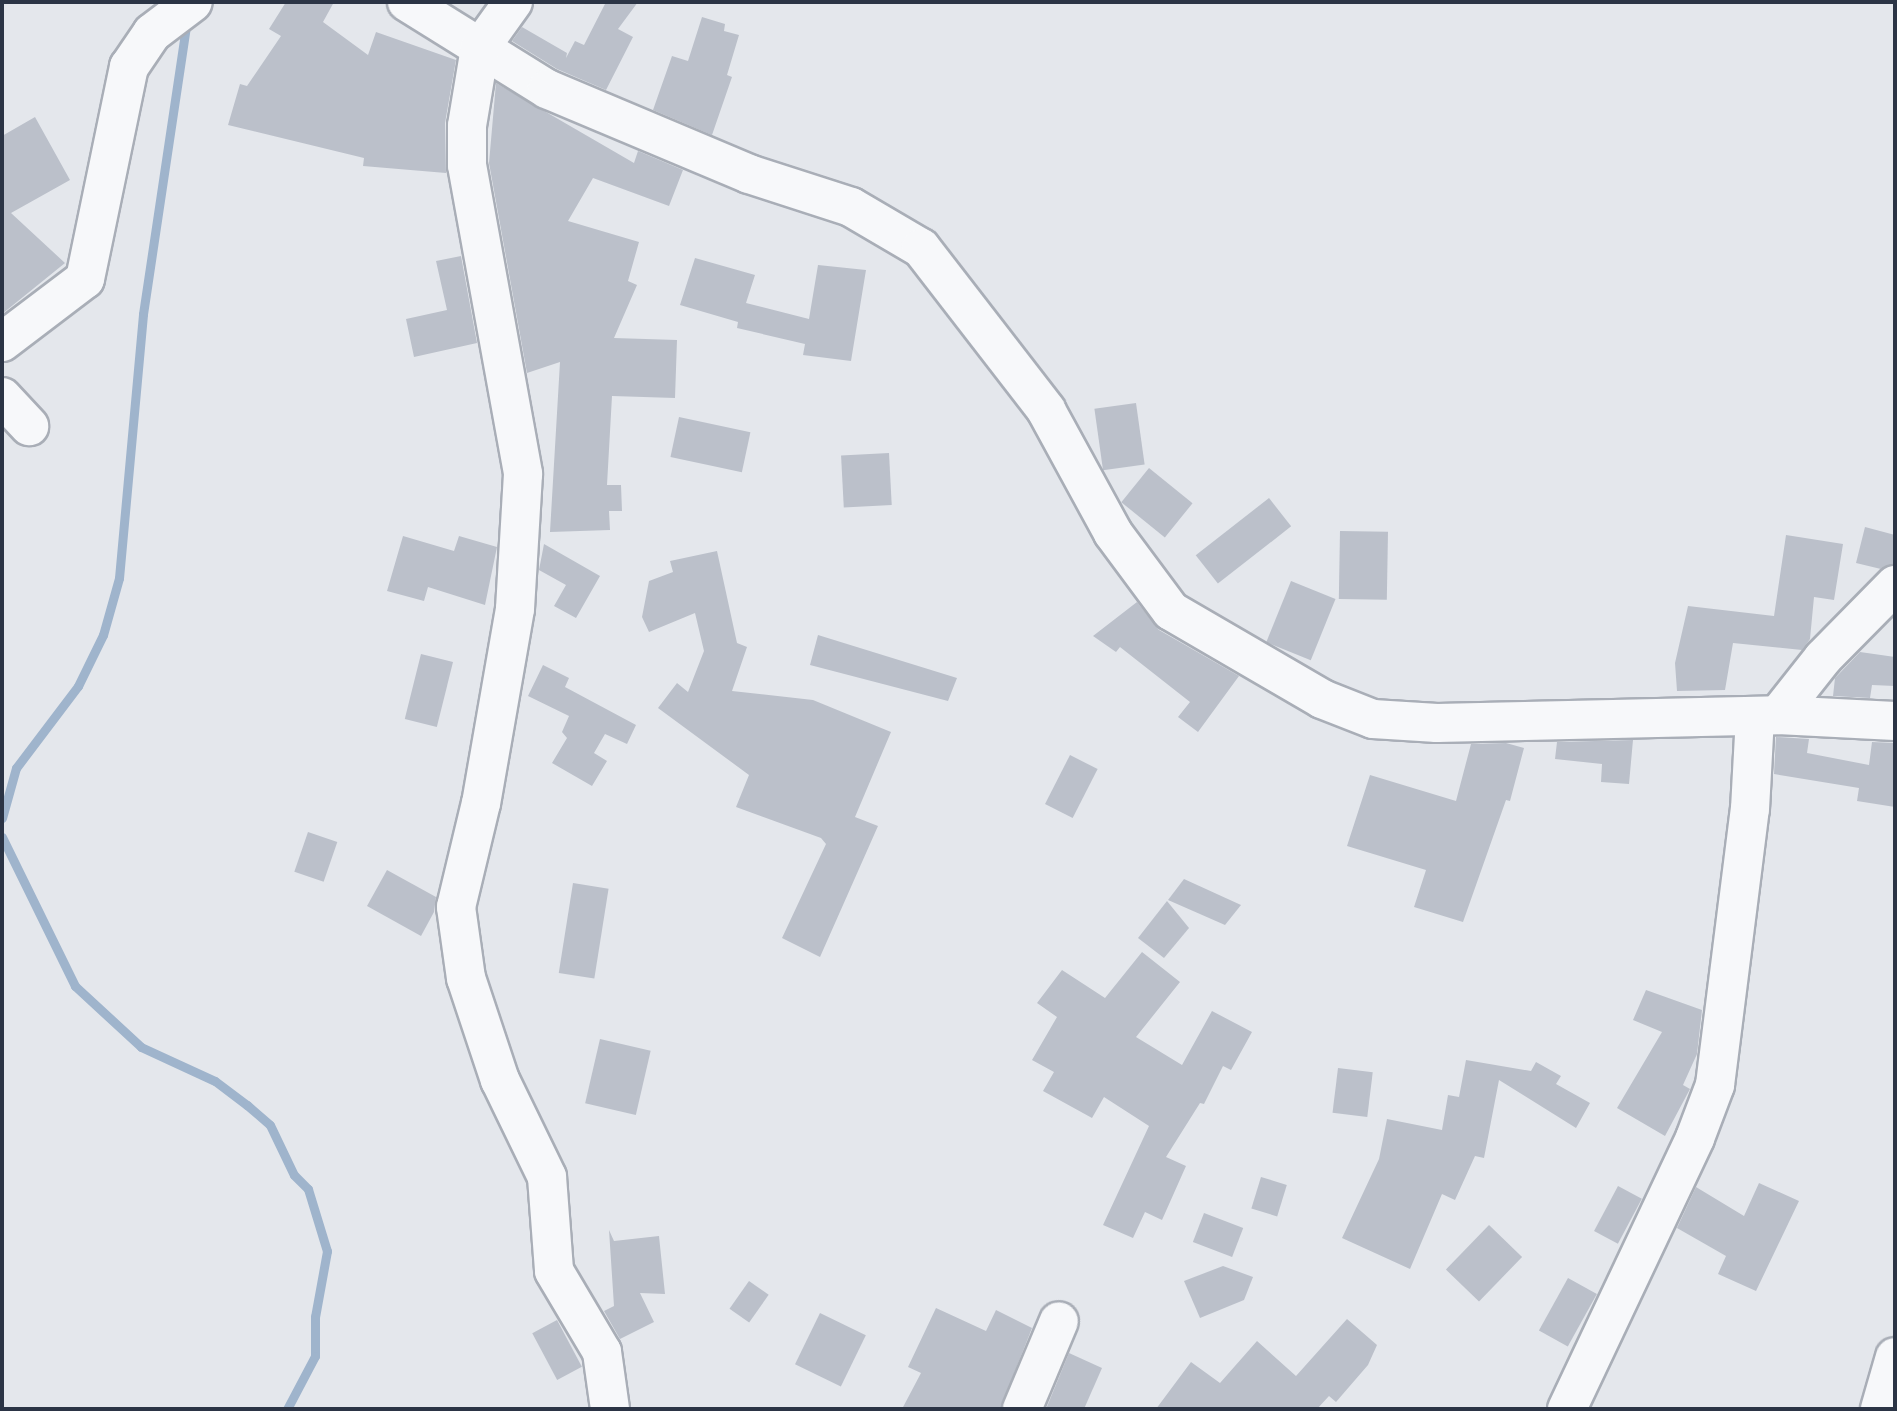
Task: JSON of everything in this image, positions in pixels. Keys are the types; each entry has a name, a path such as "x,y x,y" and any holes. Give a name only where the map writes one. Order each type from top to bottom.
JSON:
{"street":[{"path":"2,342 85,279 129,67 152,33 193,2"},
{"path":"407,2 547,89 749,174 851,207 921,248 1046,410 1113,533 1171,611 1322,699 1373,719 1437,723 1766,716 1895,721"},
{"path":"513,2 480,48 467,126 469,178 523,474 512,641 456,907 466,978 500,1080 547,1177 554,1271 602,1352 610,1409"},
{"path":"2,397 29,426"},
{"path":"1567,1409 1695,1138 1715,1085 1750,809 1766,716 1895,585"},
{"path":"1022,1409 1059,1321"},
{"path":"1880,1409 1895,1357"}],"building":[{"path":"286,2 334,2 323,22 368,55 376,32 456,60 445,123 446,173 363,166 364,158 228,125 240,84 247,86 281,36 269,29"},
{"path":"606,2 638,2 618,29 633,37 606,90 557,69 512,41 522,27 567,53 566,58 575,41 584,45"},
{"path":"702,17 725,24 724,31 739,35 727,75 732,77 712,135 653,110 672,56 688,61"},
{"path":"496,83 634,163 638,151 683,170 669,206 593,178 568,221 639,242 628,281 637,285 614,338 677,340 675,398 612,396 607,485 621,485 622,511 609,511 610,530 550,532 560,362 527,373 489,163"},
{"path":"35,117 70,180 11,213 65,263 2,314 2,136"},
{"path":"461,256 477,343 414,357 406,319 447,310 436,261"},
{"path":"695,258 755,275 746,303 809,319 818,265 866,270 851,361 803,355 805,344 737,328 738,322 680,305"},
{"path":"1136,403 1145,464 1103,470 1094,409"},
{"path":"679,417 750,432 742,472 670,457"},
{"path":"889,453 892,505 844,507 841,456"},
{"path":"1149,468 1193,503 1165,537 1121,502"},
{"path":"1269,498 1291,526 1218,584 1196,555"},
{"path":"1865,527 1895,535 1895,564 1881,569 1856,563"},
{"path":"1340,531 1388,532 1387,600 1339,599"},
{"path":"1786,535 1843,544 1834,600 1814,597 1810,639 1802,650 1733,643 1725,690 1677,691 1675,663 1688,606 1774,616"},
{"path":"403,536 454,551 459,536 497,547 485,605 428,587 424,601 387,591"},
{"path":"544,544 600,576 576,618 554,606 566,585 539,570"},
{"path":"717,551 737,643 747,647 732,691 813,700 891,732 855,817 878,826 820,957 782,938 826,844 821,838 736,807 749,775 658,708 677,683 688,692 704,651 695,613 649,632 642,617 649,581 673,572 670,561"},
{"path":"1291,581 1336,599 1311,660 1266,642"},
{"path":"1137,602 1159,630 1239,676 1198,732 1178,717 1190,702 1120,647 1116,652 1093,636"},
{"path":"818,635 957,678 948,701 810,665"},
{"path":"1860,652 1895,657 1895,686 1872,685 1870,698 1833,696 1835,678"},
{"path":"421,654 453,662 437,727 405,719"},
{"path":"543,665 569,678 565,687 636,725 627,744 605,734 594,753 607,761 592,786 552,763 567,738 562,732 569,716 528,696"},
{"path":"1776,737 1809,739 1807,753 1869,765 1872,742 1895,743 1895,807 1857,801 1859,788 1774,774"},
{"path":"1633,740 1629,784 1601,782 1602,764 1555,759 1557,742"},
{"path":"1506,743 1524,748 1510,801 1506,800 1463,922 1414,907 1426,870 1347,846 1370,775 1456,801 1471,744"},
{"path":"1070,755 1098,769 1073,818 1045,804"},
{"path":"308,832 337,842 324,882 294,872"},
{"path":"387,870 436,897 434,912 421,936 367,906"},
{"path":"1184,879 1241,905 1225,925 1168,900"},
{"path":"573,883 609,889 594,979 559,973"},
{"path":"1167,901 1189,928 1164,958 1138,938"},
{"path":"1142,952 1180,982 1136,1037 1182,1065 1212,1011 1252,1032 1231,1070 1223,1066 1204,1104 1200,1103 1166,1157 1186,1166 1162,1220 1145,1212 1133,1238 1103,1225 1149,1126 1104,1097 1092,1118 1043,1091 1054,1072 1032,1060 1057,1017 1037,1003 1062,970 1105,998"},
{"path":"1646,990 1702,1010 1697,1054 1683,1085 1690,1089 1665,1136 1617,1108 1662,1032 1633,1020"},
{"path":"600,1039 651,1051 636,1115 585,1103"},
{"path":"1466,1060 1531,1071 1536,1062 1561,1076 1556,1084 1590,1103 1576,1128 1499,1080 1484,1158 1475,1156 1455,1200 1442,1194 1410,1269 1342,1238 1379,1159 1387,1119 1442,1130 1448,1095 1459,1097"},
{"path":"1338,1068 1373,1072 1367,1117 1333,1113"},
{"path":"1261,1177 1287,1185 1277,1216 1251,1209"},
{"path":"1759,1183 1799,1201 1756,1291 1718,1274 1726,1256 1677,1228 1696,1187 1744,1216"},
{"path":"1618,1186 1642,1199 1618,1244 1594,1231"},
{"path":"1204,1213 1243,1228 1232,1257 1193,1242"},
{"path":"1489,1225 1522,1257 1479,1302 1446,1270"},
{"path":"609,1230 614,1241 659,1236 665,1294 640,1293 654,1322 620,1339 604,1311 614,1306"},
{"path":"1223,1266 1253,1277 1244,1300 1200,1318 1184,1281"},
{"path":"1568,1278 1597,1294 1568,1346 1539,1330"},
{"path":"749,1281 769,1295 749,1323 729,1309"},
{"path":"936,1308 986,1331 996,1310 1032,1328 1000,1409 902,1409 921,1373 908,1367"},
{"path":"820,1313 866,1335 841,1387 795,1364"},
{"path":"1347,1319 1377,1345 1368,1365 1336,1402 1329,1396 1317,1409 1156,1409 1191,1362 1220,1383 1257,1341 1296,1376"},
{"path":"557,1320 582,1367 557,1380 532,1333"},
{"path":"1069,1353 1102,1368 1084,1409 1046,1409"}],"waterway":[{"path":"2,818 16,768 78,686 103,635 119,578 143,314 186,25"},
{"path":"2,837 75,986 141,1047 215,1081 270,1125 294,1175 308,1189 327,1251 315,1317 315,1356 287,1409"}]}
